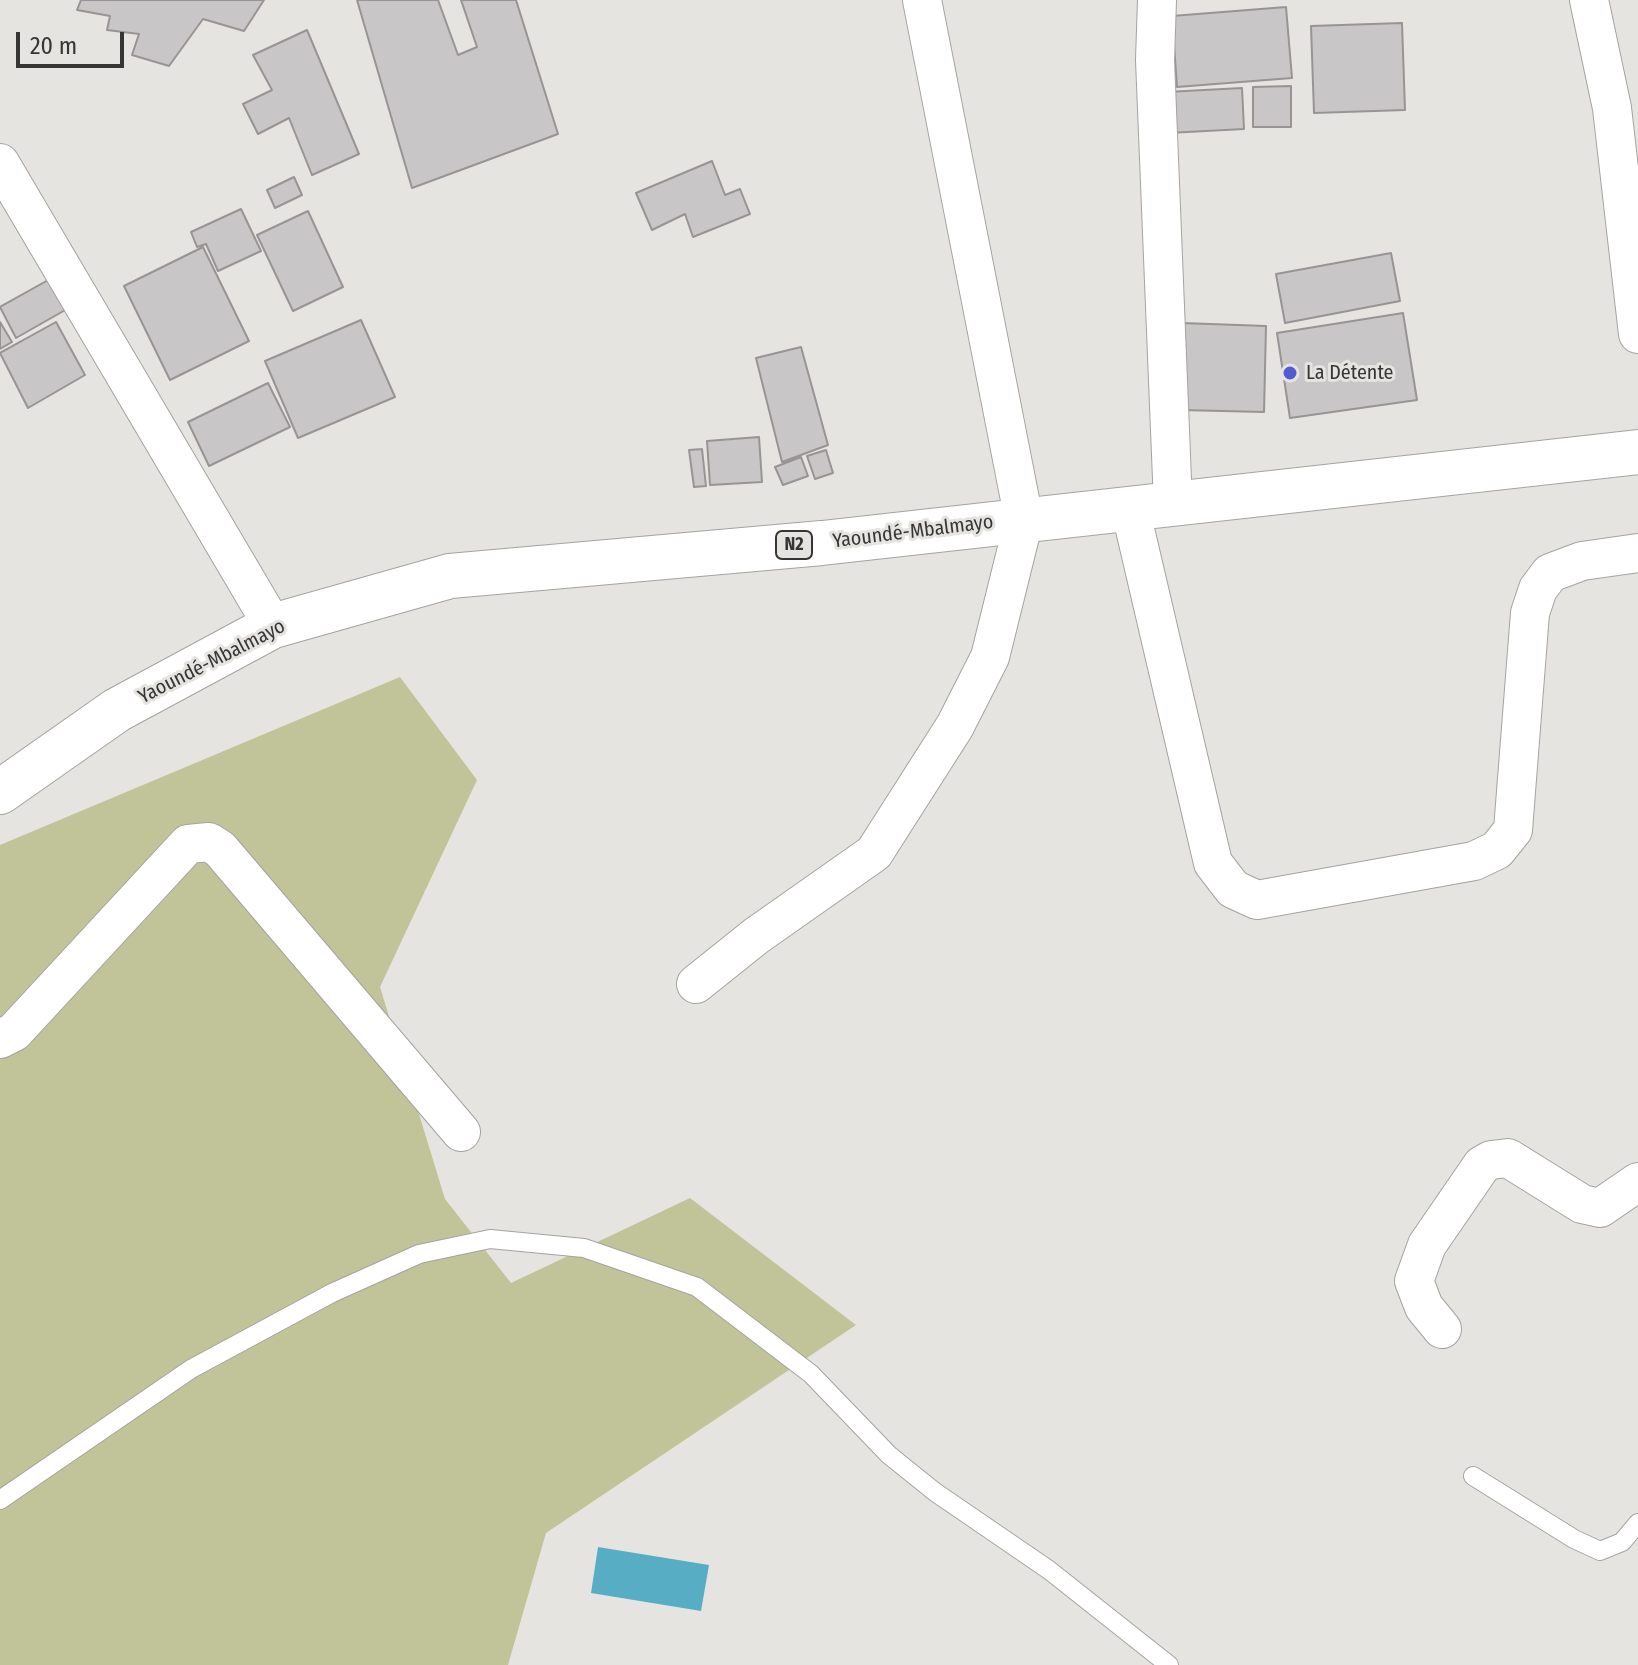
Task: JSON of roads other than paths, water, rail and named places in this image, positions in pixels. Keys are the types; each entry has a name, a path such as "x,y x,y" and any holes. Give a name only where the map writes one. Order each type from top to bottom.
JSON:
{"highway":[{"name":"Yaoundé-Mbalmayo","path":"0,792 117,710 273,626 450,576 822,543 1638,452"}],"street":[{"path":"696,984 756,936 874,853 955,726 990,657 1024,520 922,0"},
{"path":"1157,0 1155,60 1173,504"},
{"path":"1589,0 1612,108 1638,334"},
{"path":"0,163 273,626"},
{"path":"1130,508 1213,863 1233,889 1257,900 1474,861 1497,850 1513,830 1530,613 1538,589 1550,573 1582,561 1638,553"},
{"path":"0,1039 14,1032 188,844 209,842 220,849 461,1132"},
{"path":"1442,1329 1424,1307 1414,1281 1427,1245 1482,1165 1491,1160 1508,1158 1582,1204 1600,1208 1638,1182"}],"lane":[{"path":"0,1500 191,1369 332,1293 419,1254 490,1239 584,1248 697,1287 811,1374 889,1455 935,1492 1049,1570 1169,1665"},
{"path":"1473,1476 1574,1539 1600,1551 1622,1542 1638,1523"}],"water":[{"path":"598,1547 709,1565 701,1611 591,1593"}],"place":[{"name":"La Détente","path":"1290,373"}]}
